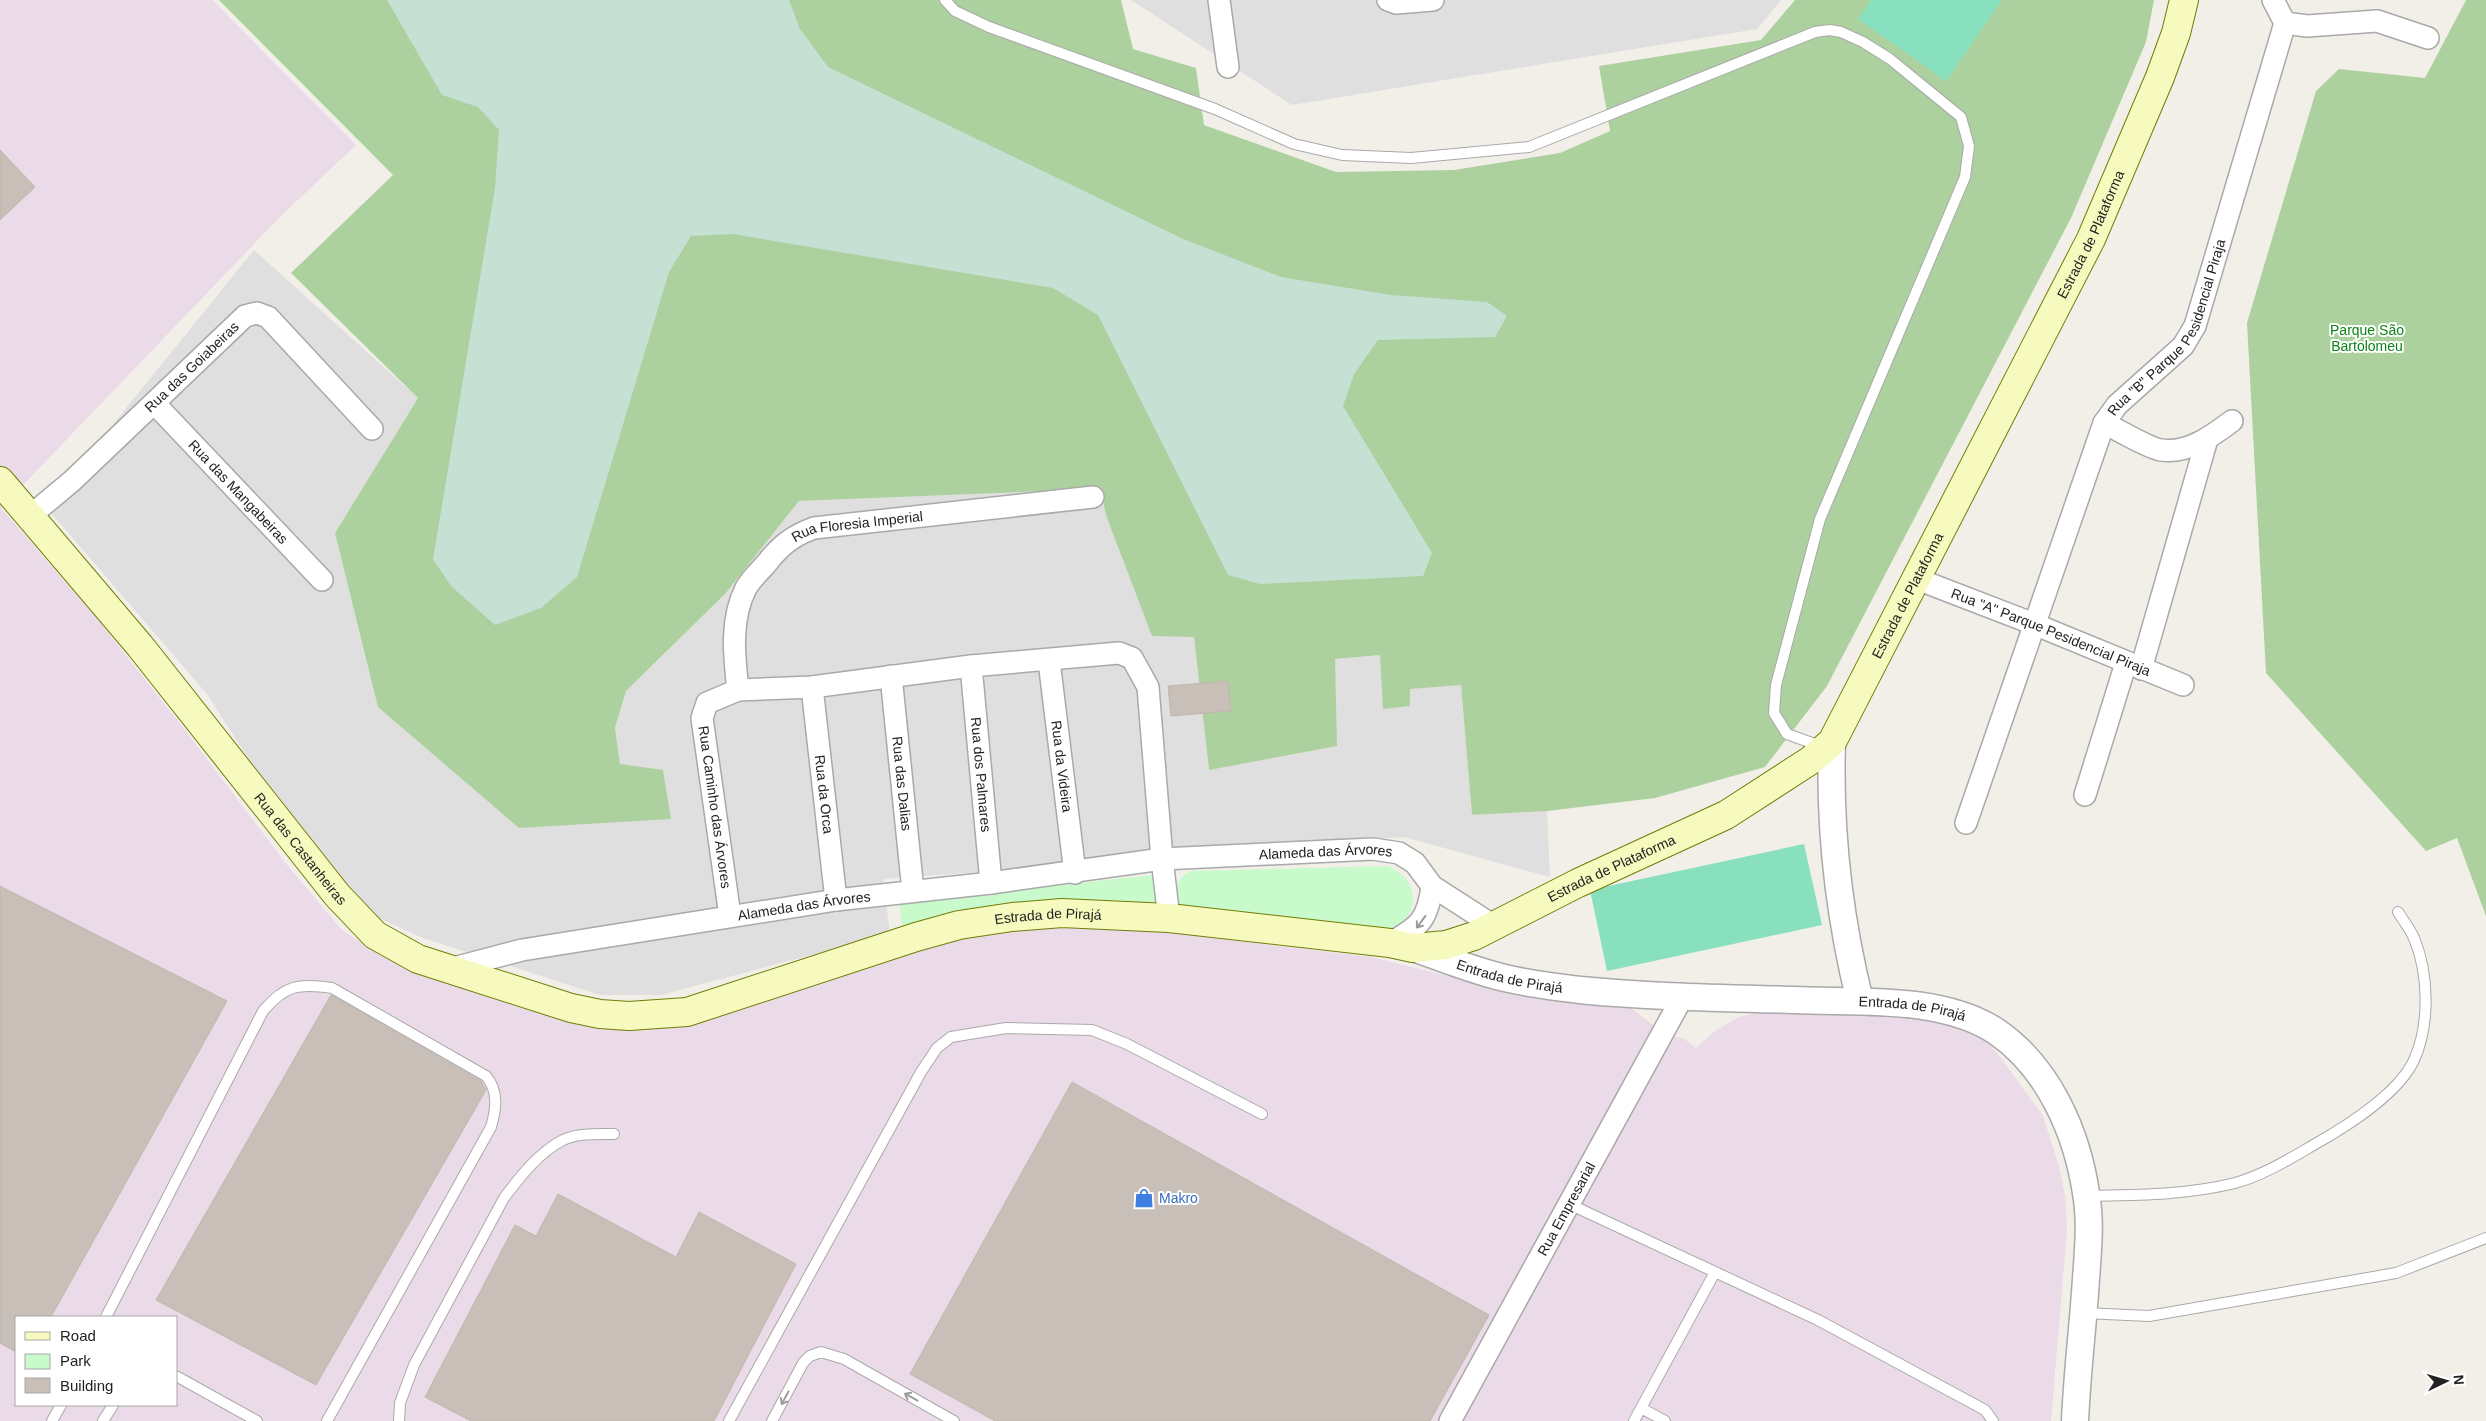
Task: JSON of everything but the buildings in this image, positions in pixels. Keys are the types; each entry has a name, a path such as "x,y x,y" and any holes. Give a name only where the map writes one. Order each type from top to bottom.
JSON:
{"main road":[{"name":"Estrada de Plataforma","path":"1402,945 1451,944 1494,926 1578,883 1726,815 1777,784 1828,745 1917,579 1991,430 2091,239 2160,77 2176,33 2184,0"},
{"name":"Rua das Castanheiras","path":"0,481 146,653 337,895 363,924 393,947 418,960 570,1008 600,1014 660,1016 687,1012 719,1003"},
{"name":"Estrada de Pirajá","path":"719,1003 916,937 959,925 1012,916 1062,913 1169,918 1402,945"}],"street":[{"path":"1219,0 1228,67"},
{"path":"1392,2 1432,0"},
{"path":"2272,0 2285,23 2307,26 2377,21 2428,38"},
{"name":"Rua \"B\" Parque Pesidencial Piraja","path":"1966,823 2104,423 2117,405 2183,346 2195,326 2285,23"},
{"name":"Rua das Goiabeiras","path":"30,516 72,481 155,404 245,316 257,313 268,317 372,429"},
{"name":"Rua das Mangabeiras","path":"155,404 322,580"},
{"path":"2104,423 2160,450 2187,448 2207,439 2232,421"},
{"path":"2085,795 2133,666 2207,439"},
{"name":"Rua Floresia Imperial","path":"738,690 734,639 737,615 742,598 747,587 780,546 796,534 814,528 1094,497"},
{"name":"Rua \"A\" Parque Pesidencial Piraja","path":"1917,579 2034,624 2183,686"},
{"path":"738,690 812,687 971,666 1049,661 1119,653 1132,658 1141,671 1148,687 1162,859 1169,918"},
{"name":"Rua da Videira","path":"1049,661 1074,873"},
{"name":"Rua dos Palmares","path":"971,666 991,883"},
{"name":"Rua das Dalias","path":"891,676 913,891"},
{"name":"Rua da Orca","path":"812,687 836,900"},
{"name":"Rua Caminho das Árvores","path":"730,916 702,718 707,703 738,690"},
{"path":"1828,745 1835,856 1849,957 1860,1001"},
{"name":"Alameda das Árvores","path":"450,970 522,950 836,900 1074,873 1162,859 1373,849 1399,853 1415,863 1432,886 1494,926"},
{"path":"1402,945 1425,917 1430,903 1432,886"},
{"name":"Entrada de Pirajá","path":"1402,945 1504,978 1538,984 1581,990 1683,996 1860,1001 1916,1005 1959,1014 1997,1032 2023,1056 2046,1084 2065,1118 2080,1158 2087,1196 2088,1240 2075,1421"},
{"name":"Rua Empresarial","path":"1450,1421 1683,996"}],"lane":[{"path":"945,0 955,11 989,27 1215,108 1294,144 1342,155 1411,158 1529,147 1815,32 1830,30 1841,32 1863,42 1890,59 1961,117 1969,146 1965,177 1820,519 1776,685 1774,713 1786,734 1828,745"},
{"path":"2087,1196 2171,1193 2236,1182 2276,1166 2352,1123 2395,1086 2414,1062 2424,1030 2425,1001 2423,970 2414,938 2398,912"},
{"path":"107,1316 264,1011 276,995 294,987 313,985 332,988 486,1076 491,1082 496,1104 491,1127 327,1421"},
{"path":"729,1421 921,1072 937,1048 951,1037 1006,1028 1092,1030 1127,1044 1262,1114"},
{"path":"399,1421 400,1403 414,1365 504,1198 522,1174 563,1140 590,1134 614,1134"},
{"path":"1569,1204 1844,1334 1985,1410 1993,1421"},
{"path":"2084,1313 2149,1316 2396,1272 2486,1238"},
{"path":"1634,1421 1715,1272"},
{"path":"772,1421 804,1363 810,1356 821,1352 844,1359 954,1421"},
{"path":"178,1377 257,1421"},
{"path":"52,1421 60,1406"},
{"path":"103,1421 111,1406"},
{"path":"1641,1408 1665,1421"}],"shaded area":[{"path":"0,0 212,0 356,145 280,217 1,508 93,614 185,730 287,865 342,930 379,954 421,974 561,1017 602,1023 969,931 1053,919 1371,957 1472,982 1622,1001 1667,1036 1683,1038 1696,1048 1715,1031 1739,1017 1765,1011 1909,1015 1939,1020 1988,1043 2004,1062 2043,1116 2059,1166 2065,1195 2067,1230 2051,1421 0,1421"},
{"path":"1131,0 1781,0 1757,29 1292,105"},
{"path":"254,250 418,398 335,533 620,764 615,728 626,691 725,594 799,501 1100,489 1194,636 1209,770 1335,659 1380,655 1410,689 1461,684 1472,815 1547,811 1550,877 1404,837 1172,852 1061,866 883,879 890,934 661,995 600,995 423,938 367,913 269,791 207,694 46,507"}],"green space":[{"path":"219,0 1121,0 1133,49 1196,68 1204,125 1336,172 1454,170 1560,153 1610,131 1599,66 1761,40 1795,0 2154,0 2146,42 2071,218 1827,686 1765,767 1655,798 1547,811 1472,815 1461,685 1410,689 1410,706 1383,709 1380,655 1335,659 1337,746 1209,770 1194,637 1152,636 1107,518 1100,489 799,501 725,594 626,691 615,728 620,764 663,770 671,819 519,828 378,707 335,533 418,398 291,273 393,175"},
{"path":"387,0 789,0 800,29 828,67 1183,239 1281,277 1391,295 1487,302 1507,316 1495,337 1378,340 1354,374 1343,406 1432,553 1423,576 1260,584 1228,575 1098,315 1053,288 733,234 691,236 669,272 577,577 541,608 495,625 451,586 433,559 495,188 499,130 478,107 442,95"},
{"path":"1871,0 2002,0 1946,81 1858,19"},
{"name":"Parque São Bartolomeu","path":"2466,0 2486,0 2486,916 2457,838 2426,851 2266,673 2247,323 2316,91 2339,69 2425,78"},
{"path":"1804,844 1822,925 1607,971 1590,890"},
{"path":"1387,866 1399,872 1407,881 1412,891 1413,901 1411,911 1405,919 1396,926 1383,931 1180,906 1176,895 1179,881 1191,871"},
{"path":"1153,875 1157,907 903,930 899,903"}],"place":[{"name":"Makro","path":"1144,1198"}]}
